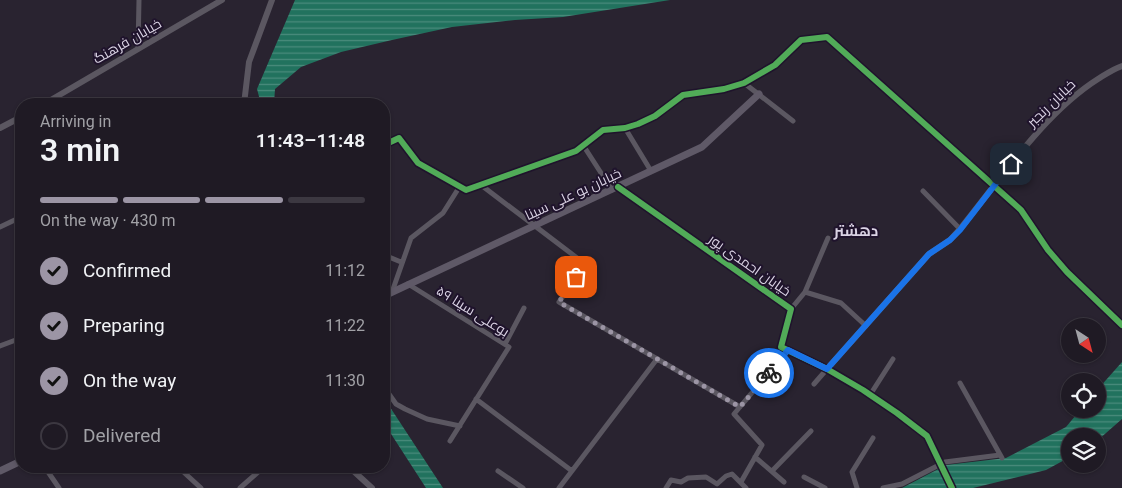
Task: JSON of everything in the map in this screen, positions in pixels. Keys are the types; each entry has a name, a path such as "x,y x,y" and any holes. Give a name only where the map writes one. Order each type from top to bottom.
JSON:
{"main road":[{"name":"خیابان بو علی سینا","path":"392,292 702,147 758,94"},
{"path":"1,469 15,464"}],"street":[{"path":"138,49 139,0"},
{"name":"خیابان فرهنگ","path":"54,98 222,0"},
{"path":"245,98 249,62 272,0"},
{"path":"390,142 399,138 418,163 466,190 576,151 603,130 625,128 654,116 684,96 724,89 744,83 775,65 801,40 827,37 1021,210 1034,231 1067,272 1122,325"},
{"name":"خیابان رنجبر","path":"827,369 929,254 950,240 960,230 1020,153 1084,88 1122,66"},
{"path":"744,83 793,121"},
{"path":"0,128 15,120"},
{"path":"625,128 651,171"},
{"path":"583,145 615,188"},
{"path":"481,185 584,264 559,302 740,407"},
{"path":"392,292 411,238 443,214 460,186"},
{"name":"خیابان احمدی پور","path":"615,188 792,309 781,347 788,350"},
{"path":"923,191 960,230"},
{"path":"0,227 15,220"},
{"path":"792,309 805,292 828,238"},
{"path":"390,257 401,262"},
{"name":"بوعلی سینا ۵۹","path":"408,284 509,347 450,441"},
{"path":"805,292 842,303 866,326"},
{"path":"505,344 524,308"},
{"path":"0,346 15,340"},
{"path":"741,482 762,444 734,414 788,350 827,369 870,395 927,436 952,488"},
{"path":"559,488 657,359"},
{"path":"870,395 893,359"},
{"path":"814,384 827,369"},
{"path":"883,488 902,484 941,465 1001,456 960,383"},
{"path":"390,396 396,404 427,419 460,426"},
{"path":"476,399 572,471"},
{"path":"772,471 811,431"},
{"path":"857,488 852,472 873,438"},
{"path":"755,457 784,482"},
{"path":"498,471 523,488"},
{"path":"49,473 59,488"},
{"path":"185,473 202,488"},
{"path":"240,488 257,473"},
{"path":"356,473 372,488"},
{"path":"666,488 671,480 681,482 688,478 706,477 717,484 726,476 732,474 746,488"},
{"path":"804,477 826,488"}],"shaded area":[{"path":"295,0 670,0 563,17 452,27 341,52 301,67 275,89 274,98 259,98 257,89"},
{"path":"1122,362 1122,419 1106,433 1106,428 1064,428 1074,418 1106,418 1106,380"},
{"path":"390,407 443,488 426,488 390,432"},
{"path":"1061,430 1061,462 1046,470 973,488 902,488 946,465 1006,458"}],"cycle path":[{"path":"390,142 399,138 418,163 466,190 576,151 603,130 625,128 638,124 655,116 683,95 724,89 744,83 775,65 801,40 827,37 1021,210 1048,250 1067,272 1122,325"},
{"path":"618,187 791,309 781,347 827,369 863,390 927,436 952,488"}],"way so far":[{"path":"576,277 559,302 740,407 769,373"}],"district":[{"name":"دهشتر","path":"856,231"}],"route":[{"path":"769,373 788,350 827,369 929,254 950,240 960,230 1011,164"}]}
